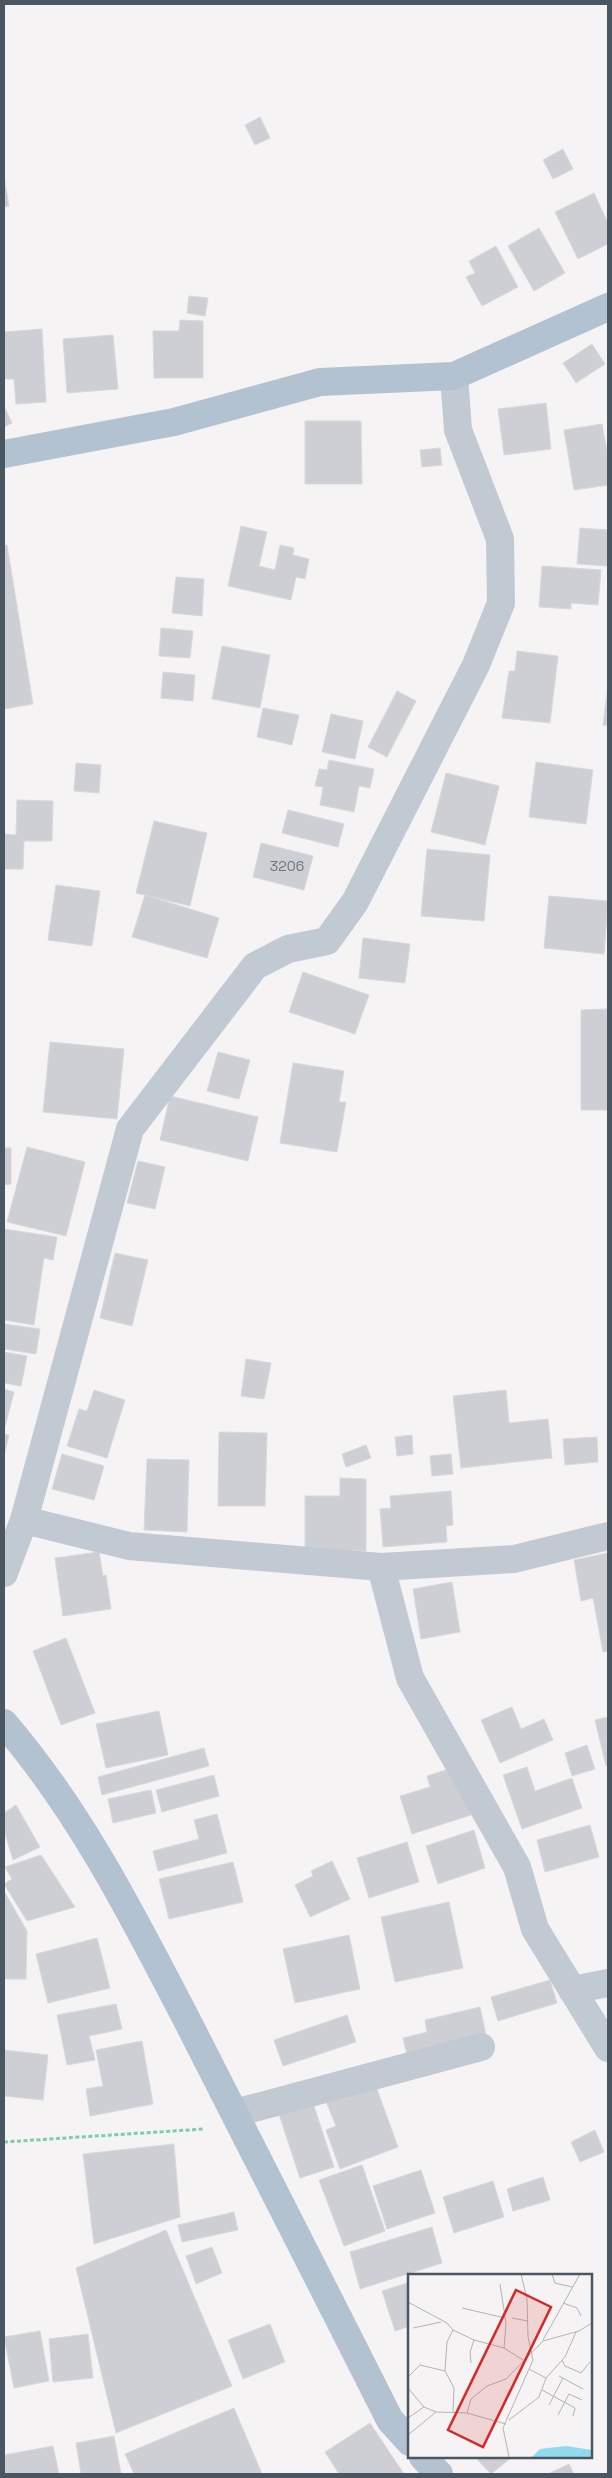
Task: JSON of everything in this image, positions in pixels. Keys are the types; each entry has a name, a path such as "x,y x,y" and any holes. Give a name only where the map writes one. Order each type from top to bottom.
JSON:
{"main road":[{"path":"4,454 174,422 320,382 454,376 608,307"},
{"path":"4,1723 68,1808 117,1887 239,2120 390,2420 408,2440"},
{"path":"424,2458 440,2474"}],"street":[{"path":"4,1573 24,1520 130,1130 255,966 288,949 327,940 355,902 476,665 501,603 500,539 458,430 454,376"},
{"path":"24,1520 129,1546 380,1567 514,1559 608,1536"},
{"path":"380,1567 410,1678 517,1867 535,1929 608,2048"},
{"path":"572,1990 608,1983"},
{"path":"239,2120 481,2047"}],"path":[{"path":"4,2142 239,2120"}],"building":[{"path":"260,117 270,138 255,145 245,125"},
{"path":"563,149 573,169 553,179 543,160"},
{"path":"4,177 9,206 4,207"},
{"path":"594,193 608,223 608,244 578,259 555,212"},
{"path":"539,228 565,273 534,291 508,246"},
{"path":"496,246 518,287 482,306 466,277 475,273 469,261"},
{"path":"189,296 208,298 205,316 187,313"},
{"path":"180,320 203,321 203,378 154,378 153,331 179,331"},
{"path":"42,329 46,402 16,404 14,379 4,379 4,332"},
{"path":"113,335 118,389 67,393 63,339"},
{"path":"592,344 605,364 576,383 563,363"},
{"path":"546,403 551,449 504,455 498,409"},
{"path":"4,406 12,423 4,427"},
{"path":"305,421 361,421 362,484 305,484"},
{"path":"602,424 608,456 608,485 574,490 564,430"},
{"path":"440,448 442,465 422,467 420,450"},
{"path":"241,526 267,532 259,566 275,570 280,545 294,548 293,555 309,559 305,579 296,577 291,600 228,586"},
{"path":"580,528 608,530 608,566 577,564"},
{"path":"7,545 33,704 4,709 4,546"},
{"path":"542,566 601,570 598,605 571,603 571,609 539,607"},
{"path":"176,577 204,579 202,616 172,613"},
{"path":"161,628 193,631 190,658 159,656"},
{"path":"222,646 270,655 260,708 212,699"},
{"path":"517,651 558,656 550,723 502,718 509,671 515,671"},
{"path":"163,672 195,675 193,701 161,698"},
{"path":"608,684 608,726 603,725"},
{"path":"397,691 416,701 387,757 368,747"},
{"path":"263,708 299,715 292,745 257,737"},
{"path":"331,714 363,721 355,759 322,752"},
{"path":"329,760 374,769 370,788 359,786 354,812 320,805 323,787 315,786 319,769 327,770"},
{"path":"536,762 593,770 586,824 529,817"},
{"path":"76,763 101,765 99,793 74,791"},
{"path":"446,773 499,786 485,845 431,832"},
{"path":"17,800 53,801 52,841 24,841 23,869 4,869 4,834 16,835"},
{"path":"288,810 344,824 338,847 282,833"},
{"path":"154,821 207,833 190,906 136,893"},
{"path":"261,843 313,856 304,890 253,877"},
{"path":"427,849 490,855 484,921 421,916"},
{"path":"56,885 100,891 92,946 48,940"},
{"path":"145,895 219,918 207,958 132,937"},
{"path":"549,896 608,901 604,954 544,948"},
{"path":"363,938 410,944 405,983 359,978"},
{"path":"303,972 369,995 355,1034 289,1012"},
{"path":"608,1009 608,1110 581,1110 581,1010"},
{"path":"50,1042 124,1049 117,1119 43,1112"},
{"path":"218,1052 250,1060 239,1099 207,1091"},
{"path":"293,1063 344,1071 339,1102 346,1102 337,1152 280,1143"},
{"path":"170,1096 258,1117 248,1161 160,1140"},
{"path":"27,1147 85,1162 66,1236 7,1222"},
{"path":"4,1148 11,1148 11,1184 4,1185"},
{"path":"138,1161 165,1167 155,1209 127,1203"},
{"path":"4,1229 57,1237 53,1260 44,1258 34,1325 4,1320"},
{"path":"115,1253 148,1260 132,1326 100,1318"},
{"path":"4,1324 40,1329 36,1354 4,1349"},
{"path":"4,1352 27,1356 21,1386 4,1383"},
{"path":"246,1359 271,1363 264,1399 241,1396"},
{"path":"4,1389 14,1392 5,1427 4,1427"},
{"path":"94,1390 125,1400 107,1458 67,1446 79,1409 87,1411"},
{"path":"506,1390 509,1423 548,1419 552,1458 461,1468 453,1396"},
{"path":"219,1432 267,1433 265,1506 218,1506"},
{"path":"4,1434 9,1435 4,1456"},
{"path":"412,1435 413,1454 397,1456 395,1437"},
{"path":"597,1437 598,1462 565,1465 563,1439"},
{"path":"366,1445 371,1458 346,1467 342,1454"},
{"path":"62,1454 104,1466 94,1500 52,1489"},
{"path":"451,1454 453,1474 432,1476 430,1456"},
{"path":"147,1459 189,1460 187,1532 144,1530"},
{"path":"340,1478 366,1479 366,1551 305,1550 305,1496 340,1496"},
{"path":"451,1491 453,1525 446,1526 447,1542 383,1547 380,1509 391,1508 390,1496"},
{"path":"99,1552 103,1576 106,1575 111,1609 63,1616 55,1558"},
{"path":"608,1553 608,1651 603,1652 593,1598 581,1601 574,1560"},
{"path":"452,1582 460,1632 421,1639 413,1589"},
{"path":"66,1638 95,1713 61,1725 33,1651"},
{"path":"512,1707 521,1729 544,1719 553,1740 500,1763 481,1720"},
{"path":"159,1711 168,1755 106,1768 96,1724"},
{"path":"608,1717 608,1765 606,1766 595,1720"},
{"path":"587,1745 595,1769 572,1776 565,1753"},
{"path":"204,1748 209,1766 102,1795 98,1777"},
{"path":"455,1767 471,1815 412,1834 400,1796 430,1787 427,1776"},
{"path":"527,1767 535,1791 572,1778 582,1808 522,1829 503,1775"},
{"path":"214,1775 219,1796 162,1812 156,1790"},
{"path":"151,1790 156,1813 113,1823 108,1799"},
{"path":"16,1805 40,1847 13,1860 4,1830 4,1813"},
{"path":"217,1814 227,1853 158,1871 153,1851 199,1839 194,1820"},
{"path":"590,1825 599,1857 545,1872 537,1840"},
{"path":"474,1830 485,1868 438,1884 426,1846"},
{"path":"407,1842 419,1882 369,1898 357,1858"},
{"path":"41,1855 75,1907 27,1921 4,1884 12,1879 5,1867"},
{"path":"332,1861 350,1899 310,1917 295,1885 313,1876 311,1871"},
{"path":"233,1862 243,1902 169,1919 159,1879"},
{"path":"4,1891 27,1931 26,1979 4,1979"},
{"path":"449,1902 463,1968 395,1982 381,1917"},
{"path":"349,1935 360,1989 295,2003 283,1949"},
{"path":"97,1938 110,1988 48,2003 36,1954"},
{"path":"550,1980 557,2003 498,2021 491,1997"},
{"path":"116,2004 122,2029 89,2036 95,2060 67,2065 57,2015"},
{"path":"480,2007 486,2035 407,2055 403,2038 427,2032 425,2020"},
{"path":"347,2015 356,2042 283,2066 274,2040"},
{"path":"142,2041 153,2104 90,2116 86,2089 103,2086 96,2050"},
{"path":"4,2050 48,2055 43,2100 4,2096"},
{"path":"374,2081 398,2147 340,2169 326,2130 336,2126 325,2099"},
{"path":"311,2097 334,2167 300,2178 277,2108"},
{"path":"595,2130 604,2152 580,2162 571,2142"},
{"path":"174,2144 180,2217 94,2244 83,2154"},
{"path":"362,2165 385,2231 344,2246 319,2180"},
{"path":"421,2170 435,2213 387,2229 373,2186"},
{"path":"543,2177 550,2200 513,2211 507,2189"},
{"path":"493,2181 504,2217 454,2233 443,2197"},
{"path":"234,2212 238,2230 182,2242 178,2225"},
{"path":"432,2227 442,2263 360,2289 350,2252"},
{"path":"166,2230 232,2386 116,2433 76,2268"},
{"path":"212,2247 222,2273 196,2284 186,2256"},
{"path":"408,2283 408,2327 395,2331 382,2291"},
{"path":"270,2324 285,2362 243,2379 228,2340"},
{"path":"40,2331 49,2381 14,2388 4,2337"},
{"path":"88,2334 93,2378 53,2382 49,2339"},
{"path":"234,2408 262,2474 134,2474 125,2454"},
{"path":"370,2423 404,2474 339,2474 325,2452"},
{"path":"114,2436 121,2474 81,2474 76,2443"},
{"path":"53,2446 59,2474 4,2474 4,2455"},
{"path":"476,2458 511,2458 491,2474"},
{"path":"569,2464 574,2474 548,2474"}]}
